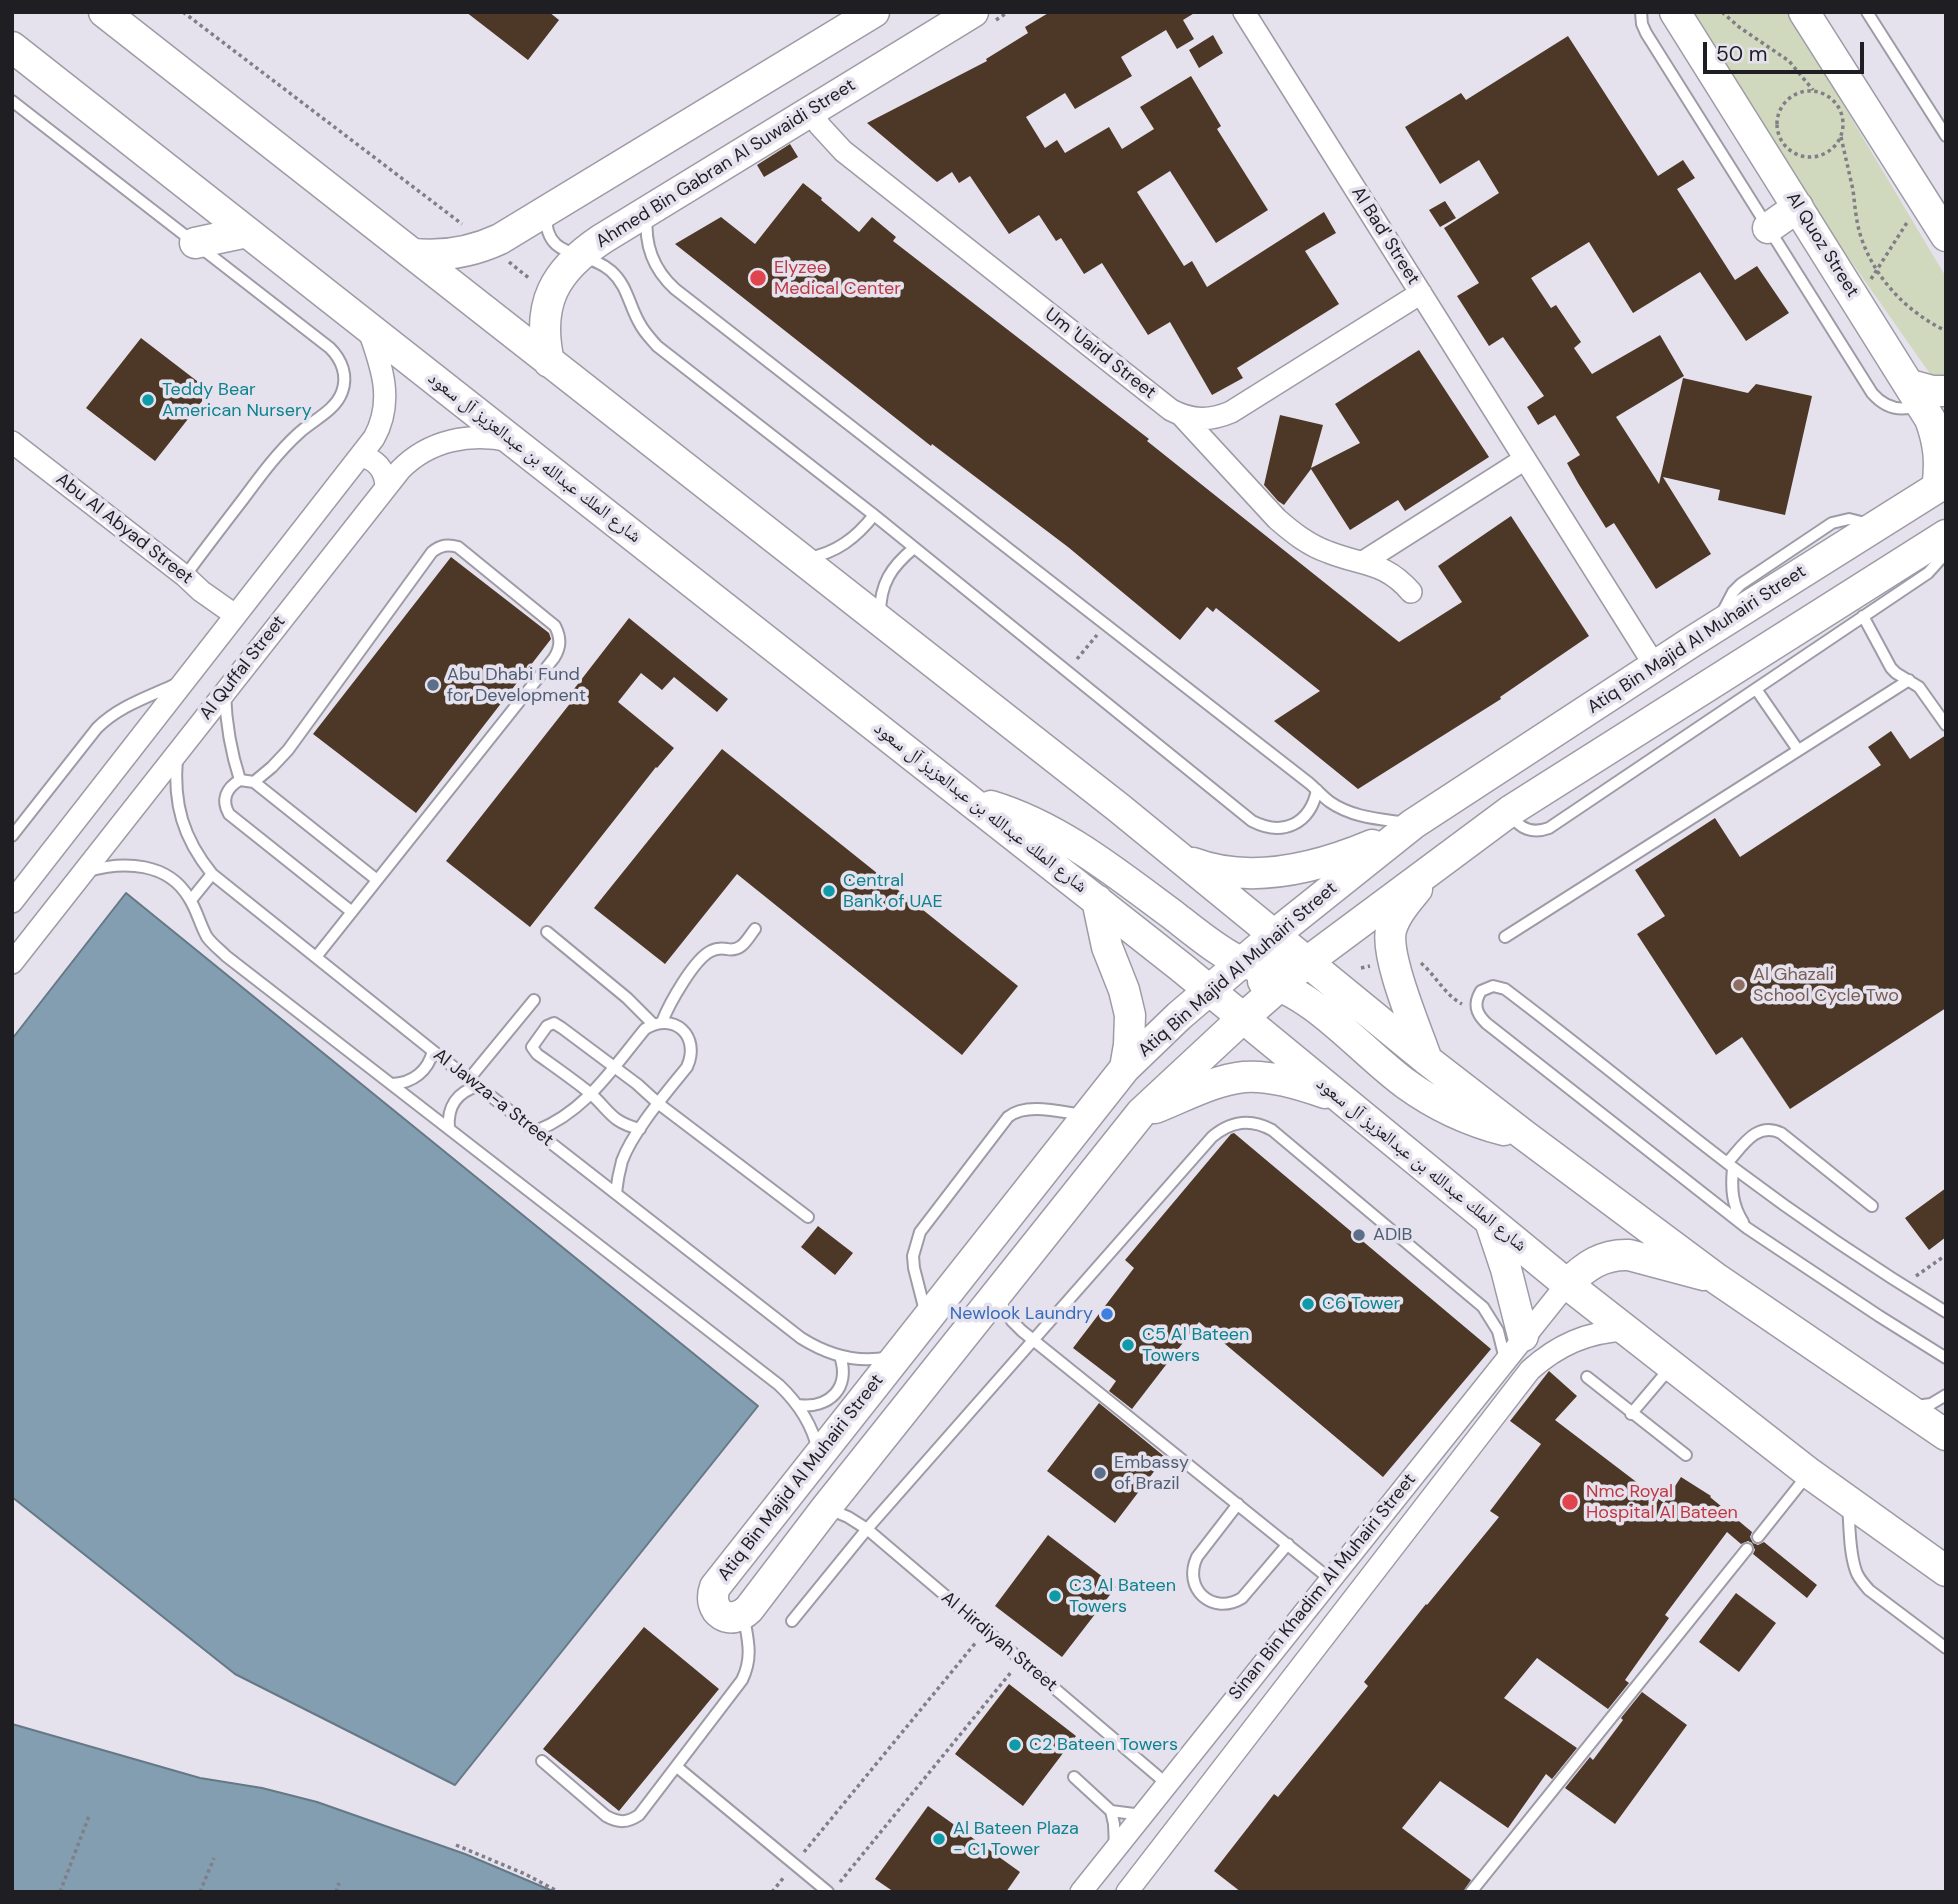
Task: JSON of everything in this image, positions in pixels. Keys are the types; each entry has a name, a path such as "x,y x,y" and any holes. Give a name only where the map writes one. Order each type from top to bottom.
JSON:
{"main road":[{"path":"413,254 428,256 459,253 488,244 547,212 874,12"},
{"name":"Ahmed Bin Gabran Al Suwaidi Street","path":"550,362 544,329 546,312 563,274 579,256 602,239 973,12"},
{"name":"Al Quoz Street","path":"1675,12 1857,302 1926,393 1939,453 1941,485"},
{"path":"1804,12 1946,236"},
{"path":"116,17 1175,854 1427,1060 1717,1279 1946,1435"},
{"name":"شارع الملك عبدالله بن عبدالعزيز آل سعود","path":"12,47 1097,900 1625,1330 1809,1473 1946,1571"},
{"path":"1769,228 1798,207"},
{"path":"195,243 247,232"},
{"name":"Atiq Bin Majid Al Muhairi Street","path":"744,1615 729,1618 721,1615 712,1602 715,1587 1125,1068 1179,1016 1241,962 1413,824 1655,666 1941,485"},
{"path":"744,1615 1141,1113 1242,1019 1307,962 1510,811 1946,535"},
{"path":"968,799 1028,820 1085,850 1209,942 1241,962 1274,968 1307,962"},
{"path":"1175,854 1191,863 1218,871 1268,873 1349,854 1413,824"},
{"path":"1427,1060 1399,980 1390,937 1402,908 1433,866"},
{"path":"1097,900 1107,947 1124,990 1130,1015 1125,1068"},
{"path":"1209,991 1244,982 1263,981 1280,986 1313,1007 1405,1084 1475,1120 1524,1135"},
{"path":"1141,1113 1243,1077 1291,1082 1339,1098"},
{"path":"1489,1221 1506,1269 1514,1348"},
{"path":"1567,1284 1596,1261 1618,1255 1629,1255 1717,1279"}],"street":[{"name":"Al Bad' Street","path":"1244,12 1655,666"},
{"name":"Um 'Uaird Street","path":"811,112 843,151 1182,416 1292,532 1325,551 1385,569 1395,575 1411,592"},
{"path":"1182,416 1207,420 1231,412 1421,293"},
{"path":"12,902 360,456 379,428 386,394 383,371 368,328"},
{"name":"Al Quffal Street","path":"12,963 405,464 442,443 466,438 482,437 513,442"},
{"name":"Abu Al Abyad Street","path":"12,442 235,615"},
{"path":"360,456 379,466 386,479 386,486"},
{"path":"1363,562 1525,459"},
{"name":"Sinan Bin Khadim Al Muhairi Street","path":"1081,1892 1567,1284"},
{"name":"Sinan Bin Khadim Al Muhairi Street","path":"1127,1892 1530,1370 1545,1356 1577,1339 1601,1332 1625,1330"}],"lane":[{"path":"1641,12 1646,33 1878,400 1895,408 1913,408 1926,393"},
{"path":"1867,12 1946,136"},
{"path":"12,101 330,348 338,356 342,366 343,388 335,404 308,425 275,458 185,576"},
{"path":"547,212 548,232 560,249 601,264 619,278 626,288 640,324 657,346 874,515 1252,821 1272,828 1294,824 1310,811 1317,790"},
{"path":"648,212 647,241 650,255 656,268 675,289 1330,802 1345,811 1364,817 1413,824"},
{"path":"802,559 835,550 852,539 874,515"},
{"path":"254,782 288,750 437,548 451,545 458,547 530,611 555,626 560,639 558,652 316,957"},
{"path":"880,621 883,587 892,569 914,548"},
{"path":"1510,811 1518,825 1525,829 1541,831 1549,828 1928,573 1946,553"},
{"path":"1863,616 1891,668 1919,687 1946,725"},
{"path":"12,836 107,718 130,704 185,680"},
{"path":"1505,937 1909,680"},
{"path":"1756,689 1798,750"},
{"path":"225,691 233,758 240,780"},
{"name":"Al Jawza-a Street","path":"178,750 176,788 183,824 198,858 212,874 433,1051 801,1338 813,1346 841,1356 870,1359 898,1354"},
{"path":"352,912 229,814 225,802 229,789 240,780 254,782 377,880"},
{"path":"82,873 107,866 137,865 165,874 176,882 191,900 202,926 215,945 779,1385 798,1405 812,1429 820,1454"},
{"path":"191,900 212,874"},
{"path":"657,1023 703,957 716,949 740,948 755,929"},
{"path":"547,932 657,1023"},
{"path":"1946,1312 1823,1233 1730,1165 1505,989 1499,986 1486,987 1477,997 1477,1012 1486,1023 1747,1228 1889,1323 1946,1357"},
{"path":"449,1128 449,1112 457,1097 474,1082 534,1000"},
{"path":"640,1129 611,1117 590,1094 537,1054 532,1046 547,1026 554,1023 562,1028 808,1217"},
{"path":"536,1131 577,1108 645,1029 657,1023 671,1023 685,1033 690,1041 691,1059 628,1147 622,1162 616,1194"},
{"path":"392,1084 402,1084 419,1075 431,1060 433,1051"},
{"path":"926,1319 913,1256 920,1232 1000,1128 1014,1112 1022,1109 1087,1116"},
{"path":"792,1621 867,1529 1212,1137 1230,1124 1251,1122 1262,1125 1281,1137 1483,1307 1503,1345 1514,1348"},
{"path":"1747,1228 1735,1206 1730,1165 1754,1133 1767,1129 1780,1133 1872,1206"},
{"path":"997,1296 1012,1321 1033,1341 1330,1579"},
{"path":"798,1405 818,1405 835,1394 844,1376 841,1356"},
{"path":"1631,1414 1672,1366"},
{"path":"1587,1377 1686,1455"},
{"path":"1902,1404 1922,1406 1946,1395"},
{"path":"1758,1537 1809,1473"},
{"path":"1847,1501 1853,1559 1861,1581 1869,1590 1946,1648"},
{"path":"1238,1504 1193,1566 1192,1577 1203,1596 1222,1605 1233,1604 1242,1598 1288,1544"},
{"name":"Al Hirdiyah Street","path":"826,1508 867,1529 1167,1784"},
{"path":"1471,1892 1748,1549"},
{"path":"542,1761 606,1816 623,1822 639,1815 746,1672 750,1655 744,1615"},
{"path":"677,1767 830,1892"},
{"path":"1074,1777 1111,1811 1115,1849"},
{"path":"1111,1811 1142,1815"}],"path":[{"path":"183,12 488,244 551,296"},
{"path":"1722,12 1789,61 1813,90"},
{"path":"1842,137 1828,152 1808,157 1797,155 1782,141 1778,131 1779,111 1793,95 1813,90 1824,93 1839,107 1843,116 1842,137 1858,225 1866,249 1877,271 1895,293 1911,309 1946,331"},
{"path":"1857,302 1922,199"},
{"path":"1067,671 1106,625"},
{"path":"1421,963 1445,991 1461,1004 1475,1004"},
{"path":"1902,1286 1946,1255"},
{"path":"772,1892 986,1630"},
{"path":"830,1892 1021,1660"},
{"path":"60,1892 89,1816"},
{"path":"456,1845 514,1869 559,1892"},
{"path":"200,1892 214,1858"},
{"path":"336,1892 339,1883"}],"green space":[{"path":"1687,12 1788,12 1946,277 1946,385 1935,381 1773,150"}],"water":[{"path":"126,893 758,1406 455,1785 235,1674 12,1497 12,1039"},
{"path":"12,1724 200,1778 262,1788 317,1802 465,1854 555,1892 12,1892"}],"building":[{"path":"466,12 549,12 559,20 528,60"},
{"path":"1050,12 1196,12 1183,20 1194,39 1177,49 1166,30 1121,57 1132,76 1075,109 1065,93 1026,117 1045,148 1057,140 1065,153 1109,127 1122,149 1154,129 1140,107 1191,76 1221,126 1217,129 1268,210 1216,243 1170,171 1137,192 1184,266 1192,261 1207,287 1324,212 1336,233 1305,251 1339,304 1237,368 1243,378 1212,395 1170,322 1148,335 1102,263 1084,274 1061,238 1056,241 1039,215 1009,234 970,176 959,183 952,172 937,182 867,123 987,61 986,59 1028,33 1025,27"},
{"path":"1213,35 1223,53 1199,68 1189,50"},
{"path":"1568,36 1658,176 1683,160 1695,178 1677,189 1735,280 1757,266 1789,313 1746,341 1700,272 1633,313 1589,242 1531,278 1551,308 1556,305 1581,342 1574,348 1592,374 1660,335 1684,376 1616,417 1659,484 1683,378 1748,393 1756,384 1812,396 1785,515 1718,500 1720,490 1663,477 1711,554 1656,589 1614,523 1606,528 1578,483 1567,463 1580,455 1555,415 1538,425 1527,407 1544,396 1503,337 1489,346 1457,296 1479,283 1444,228 1499,193 1479,160 1440,184 1405,127 1461,93 1466,100"},
{"path":"790,144 798,157 764,177 757,165"},
{"path":"803,183 859,232 872,217 896,237 893,241 1149,439 1147,441 1399,642 1462,602 1438,566 1511,516 1589,636 1500,697 1501,699 1358,789 1274,721 1320,691 1216,608 1213,612 1207,607 1180,640 1068,547 932,444 931,446 675,244 721,217 755,244"},
{"path":"1445,201 1456,218 1440,227 1429,210"},
{"name":"Teddy Bear American Nursery","path":"141,338 210,391 155,461 86,408"},
{"path":"1419,350 1489,457 1405,511 1398,500 1350,530 1311,469 1284,505 1278,501 1264,485 1280,415 1323,425 1311,468 1360,443 1335,404"},
{"name":"Abu Dhabi Fund for Development","path":"451,557 549,633 551,639 416,813 313,734"},
{"path":"629,618 728,699 717,712 674,677 662,690 641,673 618,702 674,748 656,767 530,927 446,861 572,701 567,698"},
{"path":"1891,731 1910,759 1946,735 1946,1008 1790,1109 1742,1037 1716,1055 1637,934 1665,916 1635,870 1715,818 1740,857 1881,765 1868,747"},
{"name":"Central Bank of UAE","path":"722,749 1018,986 962,1055 737,874 665,964 594,908"},
{"name":"C6 Tower","path":"1234,1133 1491,1349 1383,1477 1199,1322 1132,1409 1109,1391 1116,1381 1073,1348 1134,1268 1125,1260"},
{"path":"1946,1188 1946,1237 1929,1250 1905,1218"},
{"path":"818,1226 853,1253 835,1275 801,1247"},
{"path":"1549,1371 1577,1396 1555,1420 1664,1503 1681,1477 1711,1496 1752,1532 1750,1537 1753,1543 1758,1545 1764,1542 1817,1585 1807,1598 1753,1554 1755,1550 1752,1543 1748,1541 1741,1544 1727,1532 1665,1615 1669,1618 1625,1680 1629,1683 1608,1709 1537,1658 1504,1698 1577,1748 1552,1779 1546,1774 1508,1828 1440,1781 1402,1828 1471,1880 1463,1892 1241,1892 1214,1871 1274,1794 1278,1797 1368,1686 1364,1682 1499,1517 1490,1511 1541,1444 1510,1421"},
{"path":"1099,1403 1165,1457 1115,1523 1047,1471"},
{"name":"C3 Al Bateen Towers","path":"1048,1535 1116,1587 1062,1657 995,1606"},
{"path":"1736,1593 1776,1623 1739,1672 1699,1642"},
{"path":"644,1627 719,1689 619,1811 543,1749"},
{"name":"C2 Bateen Towers","path":"1009,1684 1076,1736 1023,1806 955,1754"},
{"path":"1642,1692 1687,1725 1615,1824 1565,1788 1590,1757 1593,1760"},
{"name":"Al Bateen Plaza - C1 Tower","path":"928,1806 1020,1872 1006,1892 894,1892 875,1879"}],"place":[{"name":"Elyzee Medical Center","path":"758,278"},
{"name":"Teddy Bear American Nursery","path":"148,400"},
{"name":"Abu Dhabi Fund for Development","path":"433,685"},
{"name":"Central Bank of UAE","path":"829,891"},
{"name":"Al Ghazali School Cycle Two","path":"1739,985"},
{"name":"ADIB","path":"1359,1235"},
{"name":"C6 Tower","path":"1308,1304"},
{"name":"Newlook Laundry","path":"1107,1314"},
{"name":"C5 Al Bateen Towers","path":"1128,1345"},
{"name":"Embassy of Brazil","path":"1100,1473"},
{"name":"Nmc Royal Hospital Al Bateen","path":"1570,1502"},
{"name":"C3 Al Bateen Towers","path":"1055,1596"},
{"name":"C2 Bateen Towers","path":"1015,1745"},
{"name":"Al Bateen Plaza - C1 Tower","path":"939,1839"}]}
